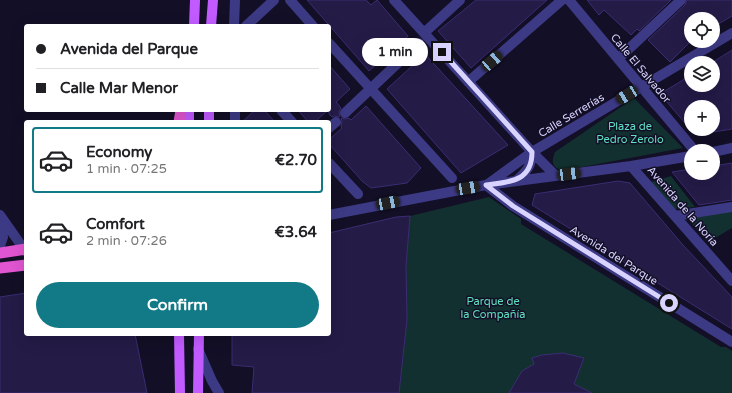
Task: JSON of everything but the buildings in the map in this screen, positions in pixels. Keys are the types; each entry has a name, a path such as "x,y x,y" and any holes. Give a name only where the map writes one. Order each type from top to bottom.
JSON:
{"highway":[{"path":"0,253 24,250"},
{"path":"0,268 24,264"}],"main road":[{"path":"194,24 195,0"},
{"path":"212,24 213,0"},
{"path":"179,336 180,393"},
{"path":"198,393 199,336"}],"street":[{"path":"234,0 234,24"},
{"path":"248,24 274,0"},
{"path":"290,0 311,24"},
{"path":"394,0 532,152 556,176"},
{"path":"424,33 460,0"},
{"path":"468,82 562,0"},
{"name":"Calle El Salvador","path":"569,0 688,144"},
{"path":"618,59 681,0"},
{"name":"Calle Serrerías","path":"486,185 532,152 732,33"},
{"path":"345,113 419,44"},
{"path":"331,45 452,178"},
{"path":"283,112 290,120"},
{"path":"720,151 732,148"},
{"path":"516,181 528,169 532,161 532,152"},
{"path":"331,214 486,185 631,166 684,157"},
{"path":"331,165 358,194"},
{"name":"Avenida de la Noria","path":"631,166 732,281"},
{"name":"Avenida del Parque","path":"486,185 513,206 732,342"},
{"path":"675,216 732,207"},
{"path":"0,216 3,237 0,246"},
{"path":"0,216 24,249"},
{"path":"198,349 219,393"}],"green space":[{"name":"Plaza de Pedro Zerolo","path":"634,98 683,148 561,171 554,165 553,158 555,152"},
{"path":"671,176 695,207 673,209 651,182"},
{"name":"Parque de la Compañía","path":"489,197 521,219 521,224 721,347 726,347 732,351 732,393 399,393 407,319 406,266 410,216"},
{"path":"732,211 732,228 708,242 688,219"}],"route":[{"path":"442,52 532,152 532,161 528,169 516,181 486,185 513,206 669,303"}]}
